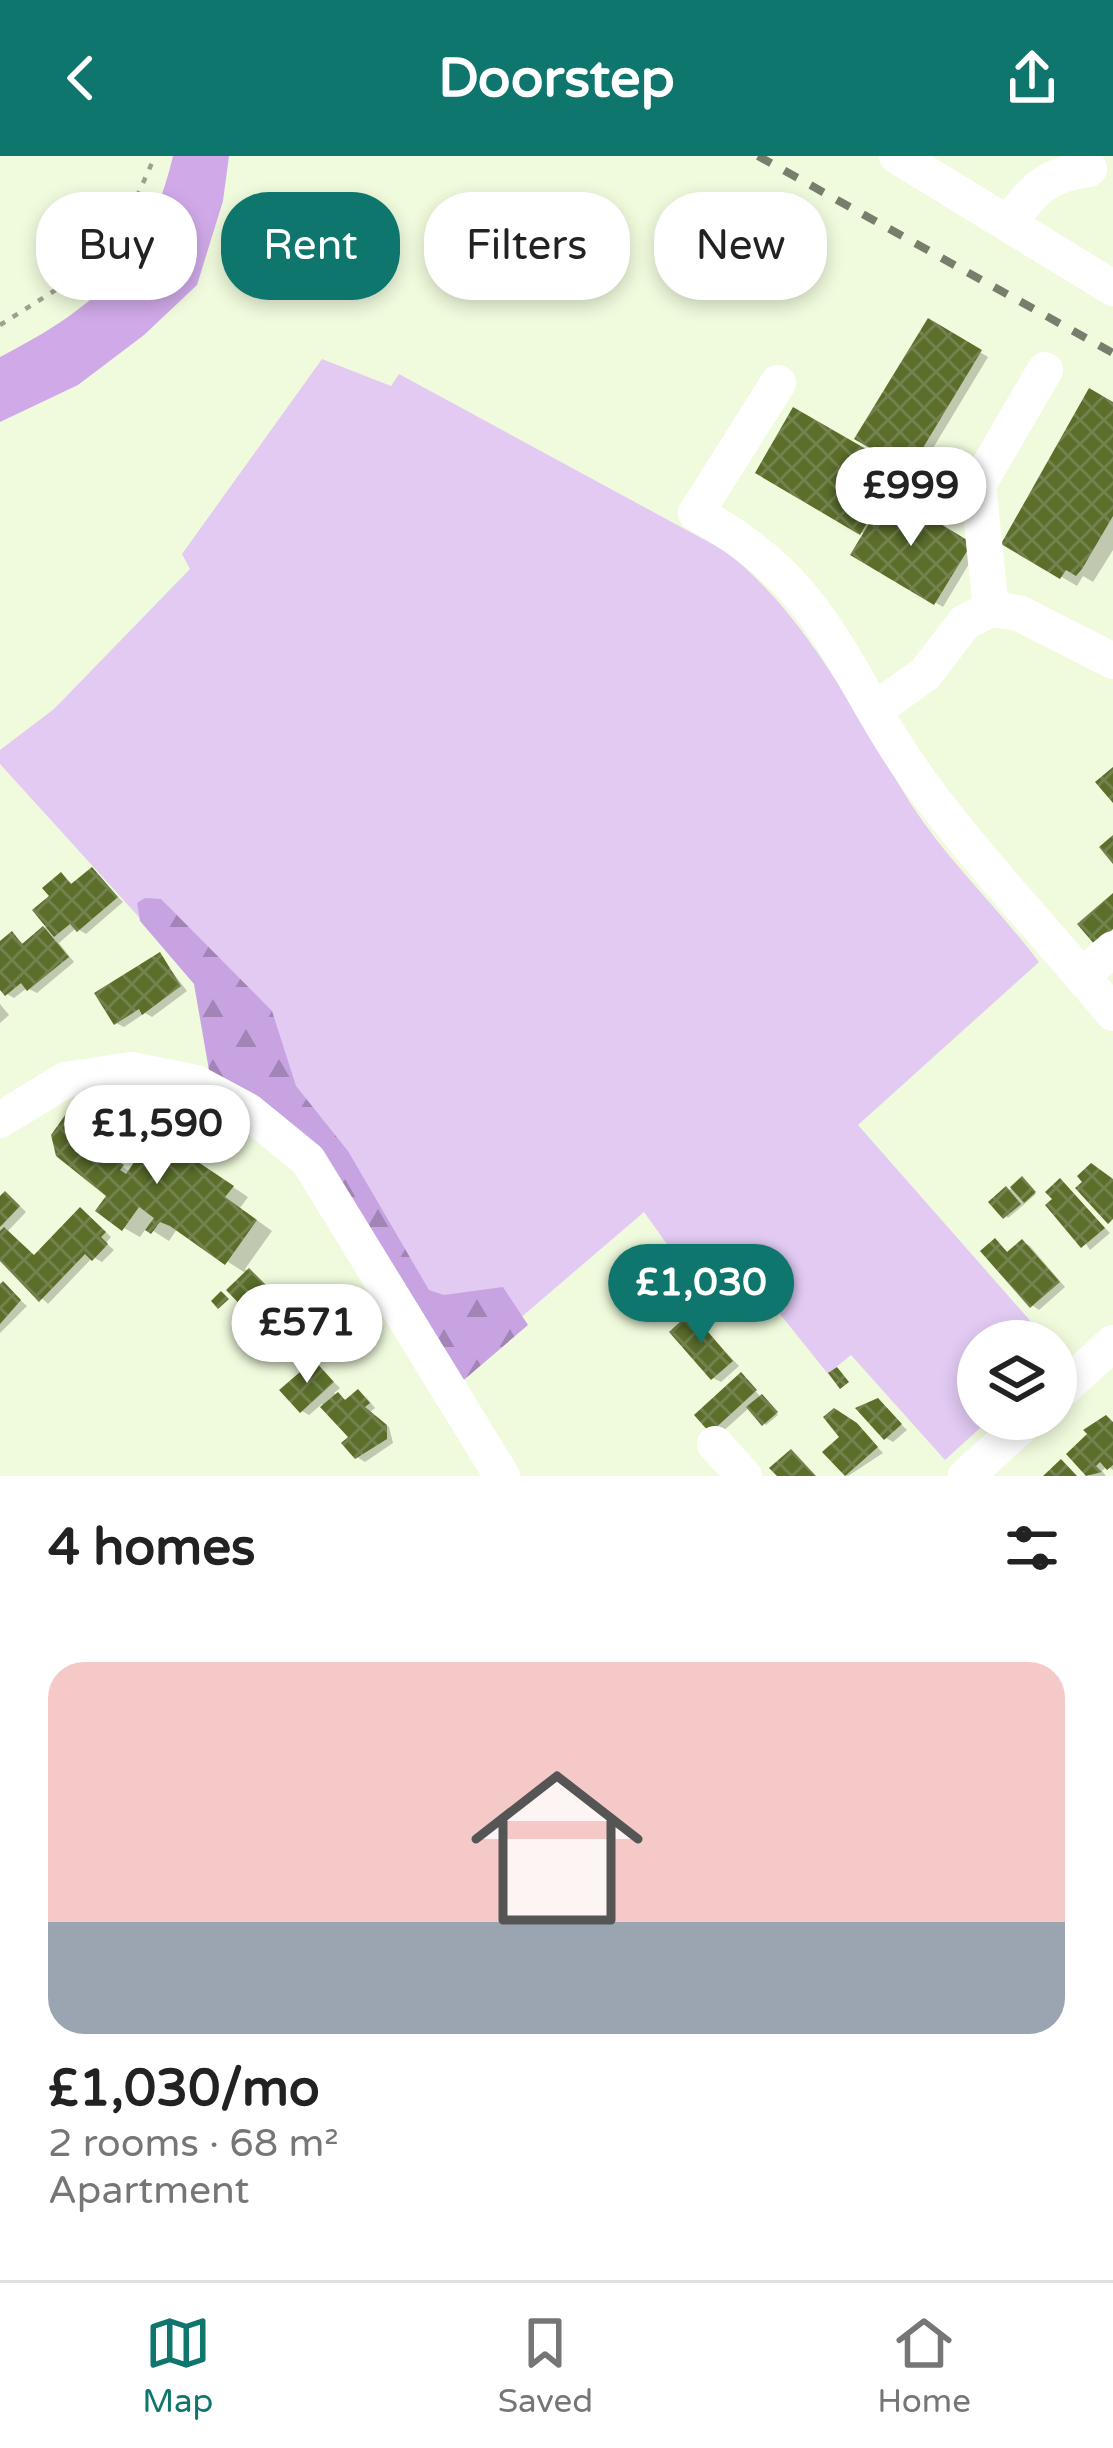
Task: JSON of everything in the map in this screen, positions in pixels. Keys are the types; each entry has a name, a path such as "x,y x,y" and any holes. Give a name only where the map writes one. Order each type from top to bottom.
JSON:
{"street":[{"path":"897,156 1113,287"},
{"path":"1009,224 1036,185 1057,173 1089,169"},
{"path":"991,609 978,485 1045,370"},
{"path":"778,383 696,513 751,545 800,590 927,792 1113,1013"},
{"path":"876,709 925,674 965,622 991,609 1019,613 1113,661"},
{"path":"1082,976 1113,949"},
{"path":"0,1120 65,1080 131,1070 196,1084 248,1111 308,1160 502,1476"},
{"path":"1077,1376 1113,1343"},
{"path":"966,1476 1006,1440"},
{"path":"715,1444 743,1476"}],"path":[{"path":"0,325 111,255 136,208 154,156"}],"shaded area":[{"path":"173,156 229,156 221,207 197,285 197,192 162,192"},
{"path":"90,300 181,300 78,385 0,422 0,357"},
{"path":"322,359 391,386 399,374 727,552 783,608 829,670 925,825 1039,962 858,1125 1030,1320 957,1320 957,1440 967,1440 945,1460 851,1355 828,1374 724,1244 689,1275 644,1212 449,1379 197,981 0,764 0,750 54,709 190,569 182,554"}],"green space":[{"path":"145,898 161,899 272,1011 296,1086 348,1151 429,1290 444,1295 503,1287 528,1325 445,1396 344,1221 210,1076 194,984 140,921 137,903"}],"building":[{"path":"928,318 982,350 909,471 854,439"},
{"path":"1089,388 1113,402 1113,516 1082,569 1076,576 1066,570 1060,579 1001,544"},
{"path":"793,407 899,468 860,535 755,473"},
{"path":"888,492 972,543 934,605 850,555"},
{"path":"1113,767 1113,803 1095,782"},
{"path":"1113,835 1113,864 1099,847"},
{"path":"92,867 118,897 77,932 70,924 54,937 32,910 49,896 42,888 61,872 71,884"},
{"path":"1113,893 1113,929 1095,945 1077,924"},
{"path":"43,926 69,957 27,991 21,983 5,996 0,990 0,941 12,931 22,944"},
{"path":"160,952 181,986 142,1015 139,1009 114,1025 94,993"},
{"path":"68,1111 95,1131 87,1143 124,1165 120,1170 126,1174 141,1152 119,1137 132,1118 234,1186 225,1197 257,1220 225,1265 170,1226 160,1222 151,1234 145,1230 154,1218 139,1207 122,1231 95,1211 106,1196 56,1156 51,1135"},
{"path":"1091,1163 1113,1179 1113,1219 1108,1224 1075,1188 1082,1182 1077,1176"},
{"path":"1022,1176 1036,1192 1024,1203 1010,1187"},
{"path":"1060,1178 1105,1228 1081,1248 1045,1205 1052,1199 1045,1192"},
{"path":"1006,1186 1021,1204 1003,1219 988,1202"},
{"path":"5,1191 20,1206 0,1227 0,1196"},
{"path":"80,1207 106,1232 101,1237 108,1244 92,1261 85,1254 39,1302 0,1261 0,1231 4,1227 34,1255"},
{"path":"995,1238 1007,1252 1022,1239 1060,1282 1030,1308 980,1251"},
{"path":"249,1268 280,1299 267,1312 282,1327 267,1342 250,1326 255,1320 226,1290"},
{"path":"3,1281 21,1300 0,1324 0,1284"},
{"path":"221,1291 229,1299 218,1309 211,1301"},
{"path":"327,1297 345,1316 321,1338 303,1319"},
{"path":"691,1312 733,1361 711,1380 669,1332"},
{"path":"314,1360 334,1382 300,1413 279,1390"},
{"path":"837,1367 849,1382 840,1389 828,1373"},
{"path":"741,1372 757,1390 710,1433 694,1415"},
{"path":"358,1389 370,1403 365,1407 387,1425 387,1439 355,1459 341,1443 348,1437 320,1407 338,1392 345,1400"},
{"path":"762,1394 778,1412 762,1426 746,1407"},
{"path":"878,1398 902,1424 884,1440 855,1408"},
{"path":"834,1408 857,1423 878,1447 845,1476 822,1452 839,1437 823,1417"},
{"path":"1106,1415 1113,1422 1113,1465 1107,1470 1100,1462 1096,1466 1102,1472 1086,1476 1066,1454 1087,1434 1083,1430"},
{"path":"791,1449 816,1476 777,1476 769,1468"},
{"path":"1061,1459 1077,1476 1043,1476"}],"railway":[{"path":"758,156 1113,353"}]}
